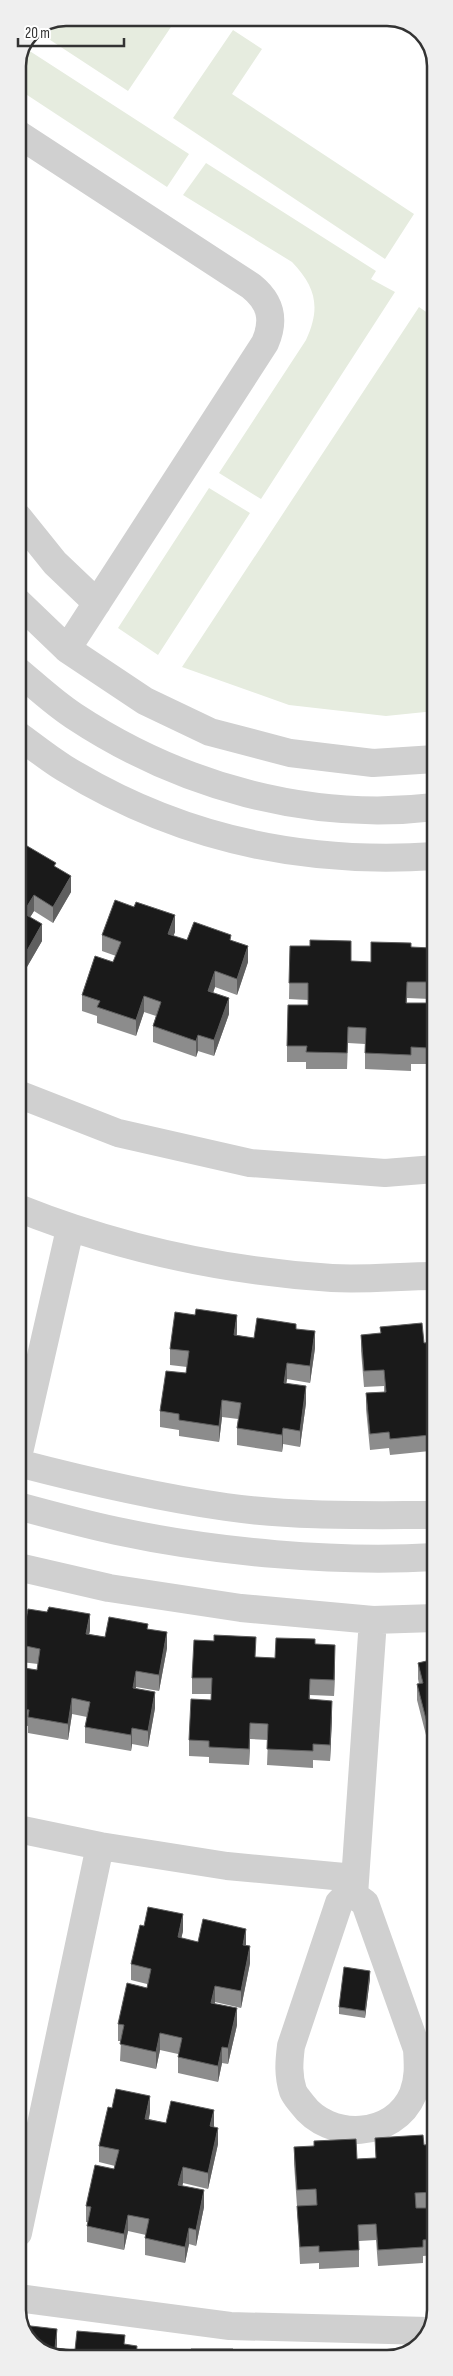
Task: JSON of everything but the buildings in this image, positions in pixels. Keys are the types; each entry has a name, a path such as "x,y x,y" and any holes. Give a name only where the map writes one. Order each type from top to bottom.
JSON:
{"street":[{"path":"26,139 262,294 268,305 271,318 270,331 264,343 67,649"},
{"path":"26,527 55,563 97,603"},
{"path":"26,610 67,649 145,701 210,732 290,753 373,763 426,760"},
{"path":"26,678 73,716 134,752 199,780 267,799 337,809 408,810 426,808"},
{"path":"26,741 64,768 124,801 187,827 252,845 319,856 387,859 426,857"},
{"path":"26,1097 118,1133 250,1163 385,1173 426,1170"},
{"path":"27,1211 70,1229 200,1262 333,1278 427,1276"},
{"path":"27,1419 70,1229"},
{"path":"27,1465 121,1489 228,1507 335,1516 427,1514"},
{"path":"27,1508 138,1535 225,1549 334,1558 427,1557"},
{"path":"334,1558 335,1516"},
{"path":"27,1570 108,1588 241,1608 373,1620 427,1618"},
{"path":"27,1831 100,1846 354,1886 365,1903 418,2048 419,2073 412,2096 397,2115 376,2127 352,2131 329,2126 308,2113 294,2093 288,2069 291,2046 339,1903 354,1886 373,1620"},
{"path":"27,2191 100,1846"},
{"path":"27,2299 230,2326 420,2331"}],"shaded area":[{"path":"66,26 172,26 128,91 42,35"},
{"path":"233,30 262,49 232,94 414,214 385,259 173,118"},
{"path":"29,51 189,154 167,187 26,94 26,66"},
{"path":"206,163 376,271 371,279 395,292 261,499 219,473 306,340 314,318 314,298 306,280 292,262 183,195"},
{"path":"419,307 426,312 426,712 386,716 289,705 182,667"},
{"path":"209,488 250,513 158,655 118,628"}]}
